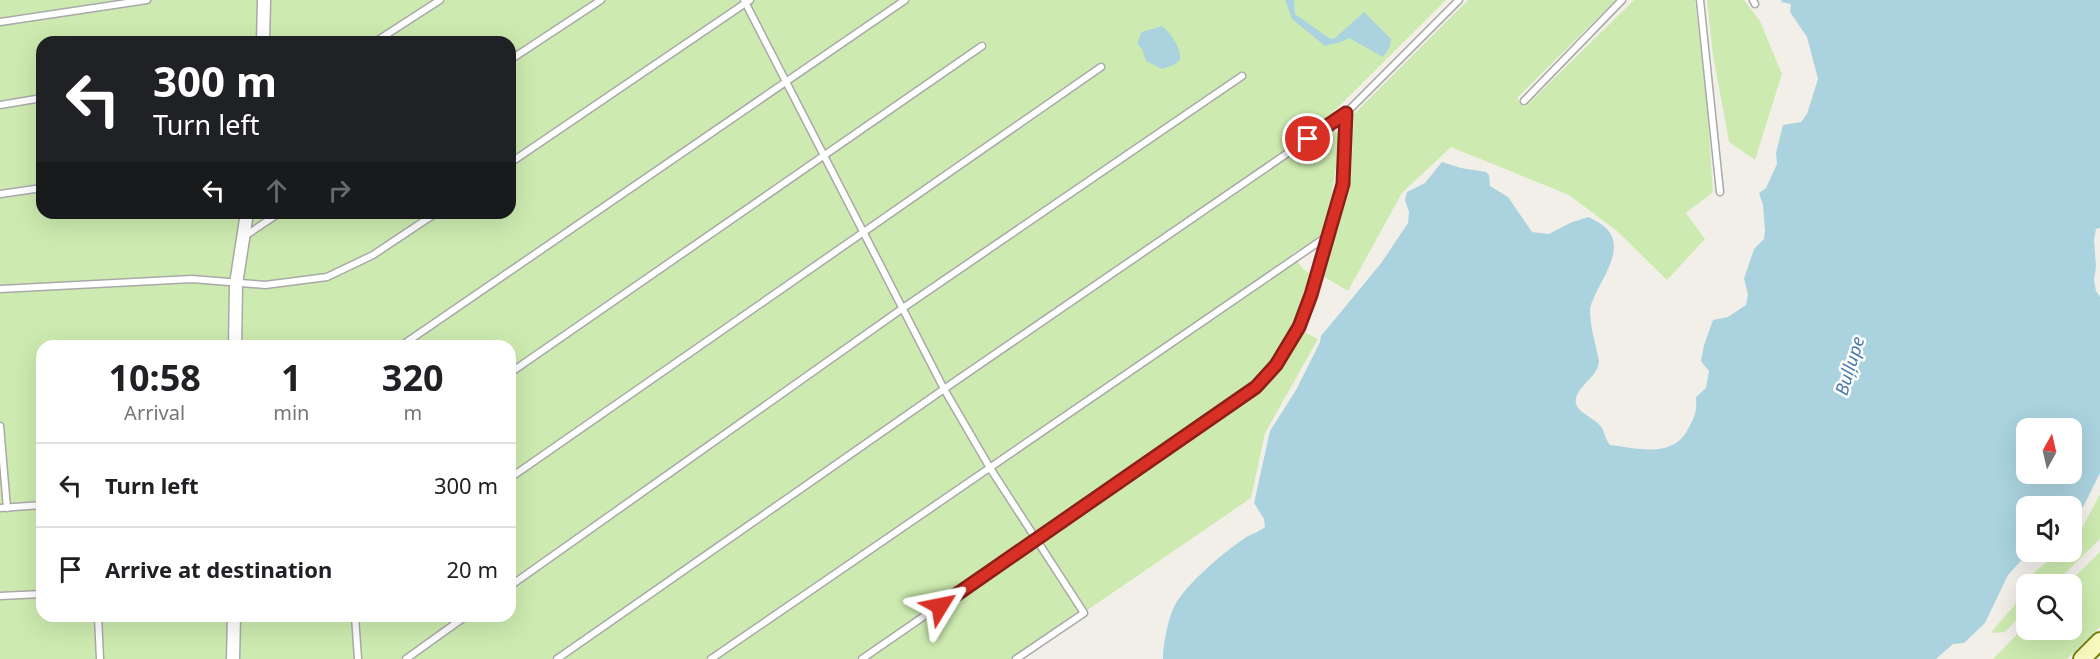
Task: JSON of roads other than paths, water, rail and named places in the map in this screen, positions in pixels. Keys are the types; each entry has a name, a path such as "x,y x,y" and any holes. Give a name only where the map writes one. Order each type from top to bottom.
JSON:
{"main road":[{"path":"2082,659 2100,641"}],"street":[{"path":"264,0 264,36"},
{"path":"235,340 236,284 246,219"},
{"path":"233,659 234,622"}],"lane":[{"path":"0,22 147,0"},
{"path":"384,36 440,0"},
{"path":"516,56 601,0"},
{"path":"409,340 905,0"},
{"path":"557,659 944,389 1346,113 1459,0"},
{"path":"1524,101 1622,0"},
{"path":"1700,0 1720,192"},
{"path":"516,158 746,1 944,389 990,468 1084,613 1016,659"},
{"path":"516,369 982,46"},
{"path":"516,474 1101,67"},
{"path":"516,582 903,308 1242,76"},
{"path":"0,105 36,99"},
{"path":"862,659 1256,387 1276,365 1299,327 1339,202 1343,184 1346,113"},
{"path":"0,194 36,189"},
{"path":"242,238 270,219"},
{"path":"0,289 192,279 265,285 327,277 373,255 427,219"},
{"path":"711,659 1326,237"},
{"path":"0,426 4,508 36,505"},
{"path":"0,596 36,594"},
{"path":"98,622 100,659"},
{"path":"355,622 358,659"},
{"path":"406,659 458,622"}],"water":[{"path":"1285,0 1294,0 1295,14 1329,38 1334,39 1364,12 1391,39 1390,47 1383,57 1349,38 1325,46 1292,19"},
{"name":"Buļļupe","path":"1782,0 2100,0 2100,228 2096,229 2094,240 2096,266 2094,280 2100,297 2100,473 2082,509 2082,496 2016,496 2016,562 2020,562 2008,575 1985,623 1964,643 1953,644 1936,659 1163,659 1172,610 1181,596 1217,560 1245,538 1265,527 1264,519 1254,503 1270,431 1296,390 1321,336 1382,262 1408,223 1409,212 1405,200 1407,192 1425,183 1442,162 1486,172 1489,175 1490,186 1508,197 1532,232 1549,234 1588,217 1610,232 1614,250 1590,310 1599,361 1594,374 1578,394 1577,406 1602,428 1610,445 1654,449 1673,445 1681,438 1694,417 1696,397 1706,388 1709,371 1701,361 1713,320 1728,317 1746,305 1748,294 1744,279 1754,249 1764,239 1765,231 1763,205 1759,193 1766,188 1777,164 1776,153 1783,125 1801,122 1807,114 1818,79 1807,37 1790,12 1791,4 1781,2"},
{"path":"1162,26 1175,42 1180,60 1162,69 1146,61 1137,43 1142,32"}]}
